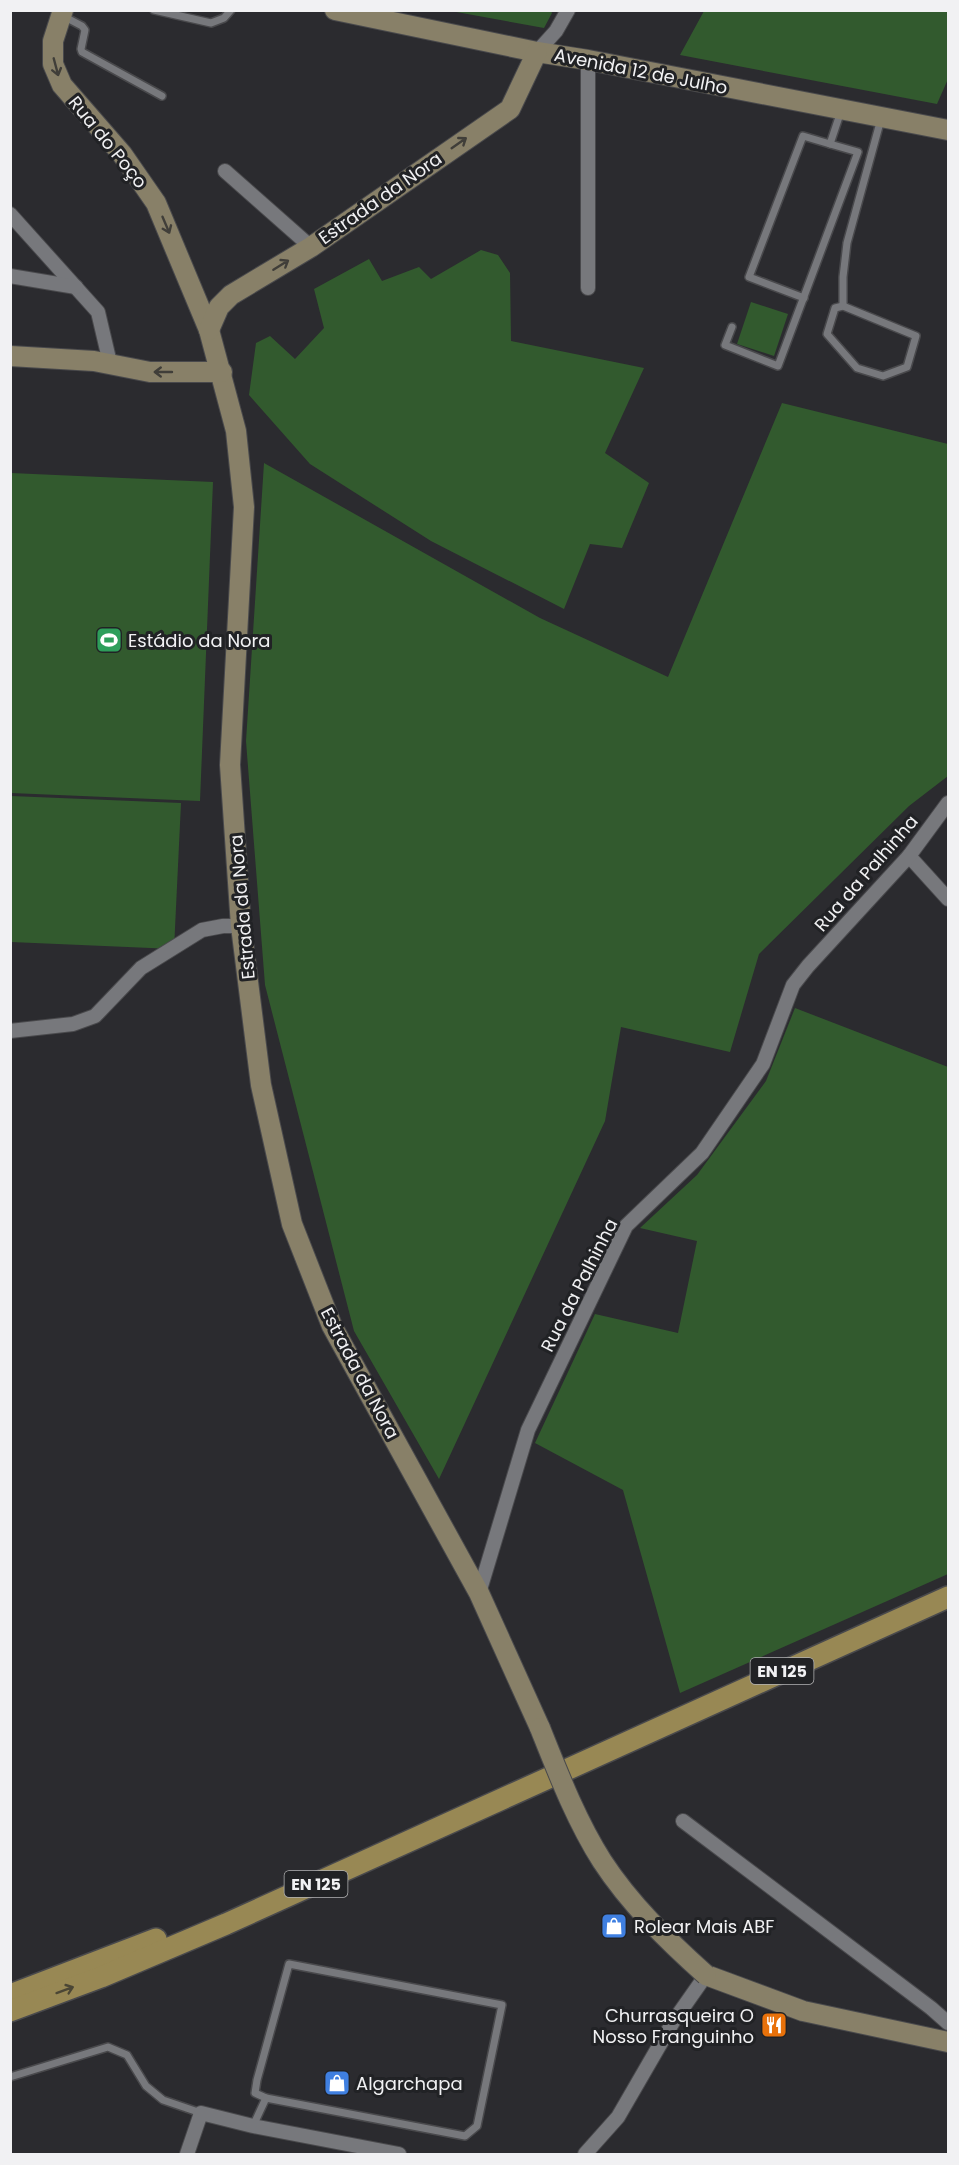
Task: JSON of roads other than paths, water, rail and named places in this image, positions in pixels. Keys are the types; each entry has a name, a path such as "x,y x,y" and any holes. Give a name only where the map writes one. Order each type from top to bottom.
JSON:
{"main road":[{"name":"EN 125","path":"10,2010 101,1977 226,1924 948,1597"},
{"name":"EN 125","path":"10,1995 165,1936 436,1819 615,1746"}],"street":[{"name":"Avenida 12 de Julho","path":"335,10 537,52 948,130"},
{"path":"537,52 556,31 568,10"},
{"name":"Rua do Poço","path":"62,13 53,41 53,64 62,85 122,154 156,203 192,285 222,372"},
{"name":"Estrada da Nora","path":"209,330 219,307 231,295 311,247 510,109 537,52"},
{"path":"588,60 588,288"},
{"path":"225,171 311,247"},
{"path":"10,214 98,312 110,363"},
{"path":"33,280 46,273 47,255"},
{"path":"10,276 76,287"},
{"path":"192,285 215,294 231,295"},
{"path":"10,356 110,363 150,372 222,372"},
{"name":"Estrada da Nora","path":"222,372 236,431 244,507 230,765 241,926 261,1085 292,1224 332,1326 479,1593 556,1769 602,1860 630,1899 675,1948 706,1975 803,2012 948,2042"},
{"name":"Rua da Palhinha","path":"479,1593 528,1430 626,1226 702,1153 763,1064 793,985 807,966 909,856 948,803"},
{"path":"909,856 948,898"},
{"path":"10,1031 73,1024 95,1016 141,968 202,930 223,926 241,926"},
{"path":"683,1821 948,2023"},
{"path":"585,2154 618,2117 673,2022 706,1975"},
{"path":"187,2154 201,2113 253,2126 399,2154"}],"lane":[{"path":"154,10 211,23 224,18 231,10"},
{"path":"62,13 85,30 82,52 162,96"},
{"path":"830,144 842,109"},
{"path":"843,306 843,277 847,243 882,117"},
{"path":"732,327 724,345 778,366 804,298 858,152 803,136 749,277 804,298"},
{"path":"843,306 916,336 907,367 883,376 857,369 827,334 835,308 843,306"},
{"path":"289,1964 502,2005 477,2126 465,2136 266,2098 255,2093 257,2080 289,1964"},
{"path":"10,2077 108,2048 127,2055 146,2086 163,2100 201,2113"},
{"path":"253,2126 266,2098"}],"place":[{"name":"Estádio da Nora","path":"109,640"},
{"name":"Rolear Mais ABF","path":"614,1926"},
{"name":"Churrasqueira O Nosso Franguinho","path":"774,2025"},
{"name":"Algarchapa","path":"337,2083"}]}
